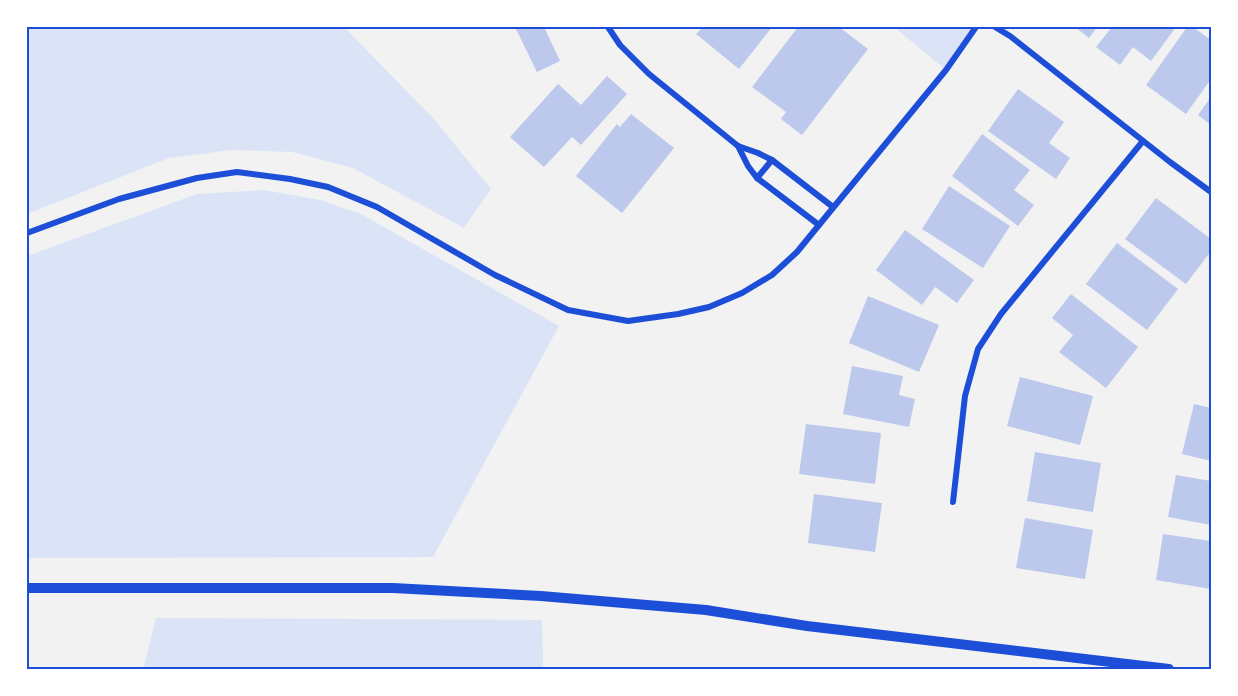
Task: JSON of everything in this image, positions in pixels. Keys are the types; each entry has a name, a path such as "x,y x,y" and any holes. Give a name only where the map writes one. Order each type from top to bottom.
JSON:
{"street":[{"path":"608,27 620,45 649,74 738,146 772,160 833,207"},
{"path":"27,232 118,199 197,178 237,172 328,187 377,207 495,275 568,310 628,321 678,314 709,307 742,293 772,275 797,252 946,70 976,27"},
{"path":"995,27 1010,36 1211,192"},
{"path":"953,502 965,396 978,349 1001,314 1143,141"},
{"path":"738,146 757,178 819,225"},
{"path":"757,178 772,160"},
{"path":"27,588 393,588 552,597 706,610 807,626 1169,669"}],"shaded area":[{"path":"27,27 344,27 433,118 491,189 464,228 353,168 292,152 231,150 169,158 27,214"},
{"path":"894,27 976,27 946,70"},
{"path":"264,190 320,200 361,214 559,326 433,557 27,558 27,256 197,194"},
{"path":"156,618 542,620 542,669 143,669"}],"building":[{"path":"515,27 544,27 560,61 537,72"},
{"path":"703,27 772,27 739,69 696,34"},
{"path":"798,27 839,27 868,49 802,135 781,119 786,112 752,87"},
{"path":"1075,27 1097,27 1089,38"},
{"path":"1112,27 1176,27 1151,61 1133,47 1120,65 1096,47"},
{"path":"1187,27 1193,27 1211,40 1211,79 1186,114 1146,85"},
{"path":"607,76 627,94 581,145 572,137 544,167 510,137 558,84 581,105"},
{"path":"1018,89 1064,122 1049,143 1070,158 1056,179 988,131"},
{"path":"1211,97 1211,125 1198,115"},
{"path":"631,114 674,148 622,213 576,176 617,124 620,127"},
{"path":"982,134 1030,170 1014,190 1034,205 1018,226 952,176"},
{"path":"949,186 1010,226 983,268 922,229"},
{"path":"1156,198 1211,239 1211,251 1186,284 1125,239"},
{"path":"905,230 974,280 957,303 935,287 922,305 876,270"},
{"path":"1117,243 1178,289 1147,330 1086,284"},
{"path":"1071,294 1138,347 1106,388 1059,352 1073,335 1052,318"},
{"path":"868,296 939,325 919,372 849,343"},
{"path":"852,366 903,376 899,395 915,399 909,427 843,414"},
{"path":"1020,377 1093,396 1080,445 1007,426"},
{"path":"1194,404 1211,408 1211,461 1182,454"},
{"path":"806,424 881,433 875,484 799,474"},
{"path":"1035,452 1101,463 1093,512 1027,501"},
{"path":"1176,475 1211,481 1211,525 1168,517"},
{"path":"814,494 882,503 875,552 808,543"},
{"path":"1025,518 1093,530 1085,579 1016,568"},
{"path":"1163,534 1211,541 1211,589 1156,580"}]}
